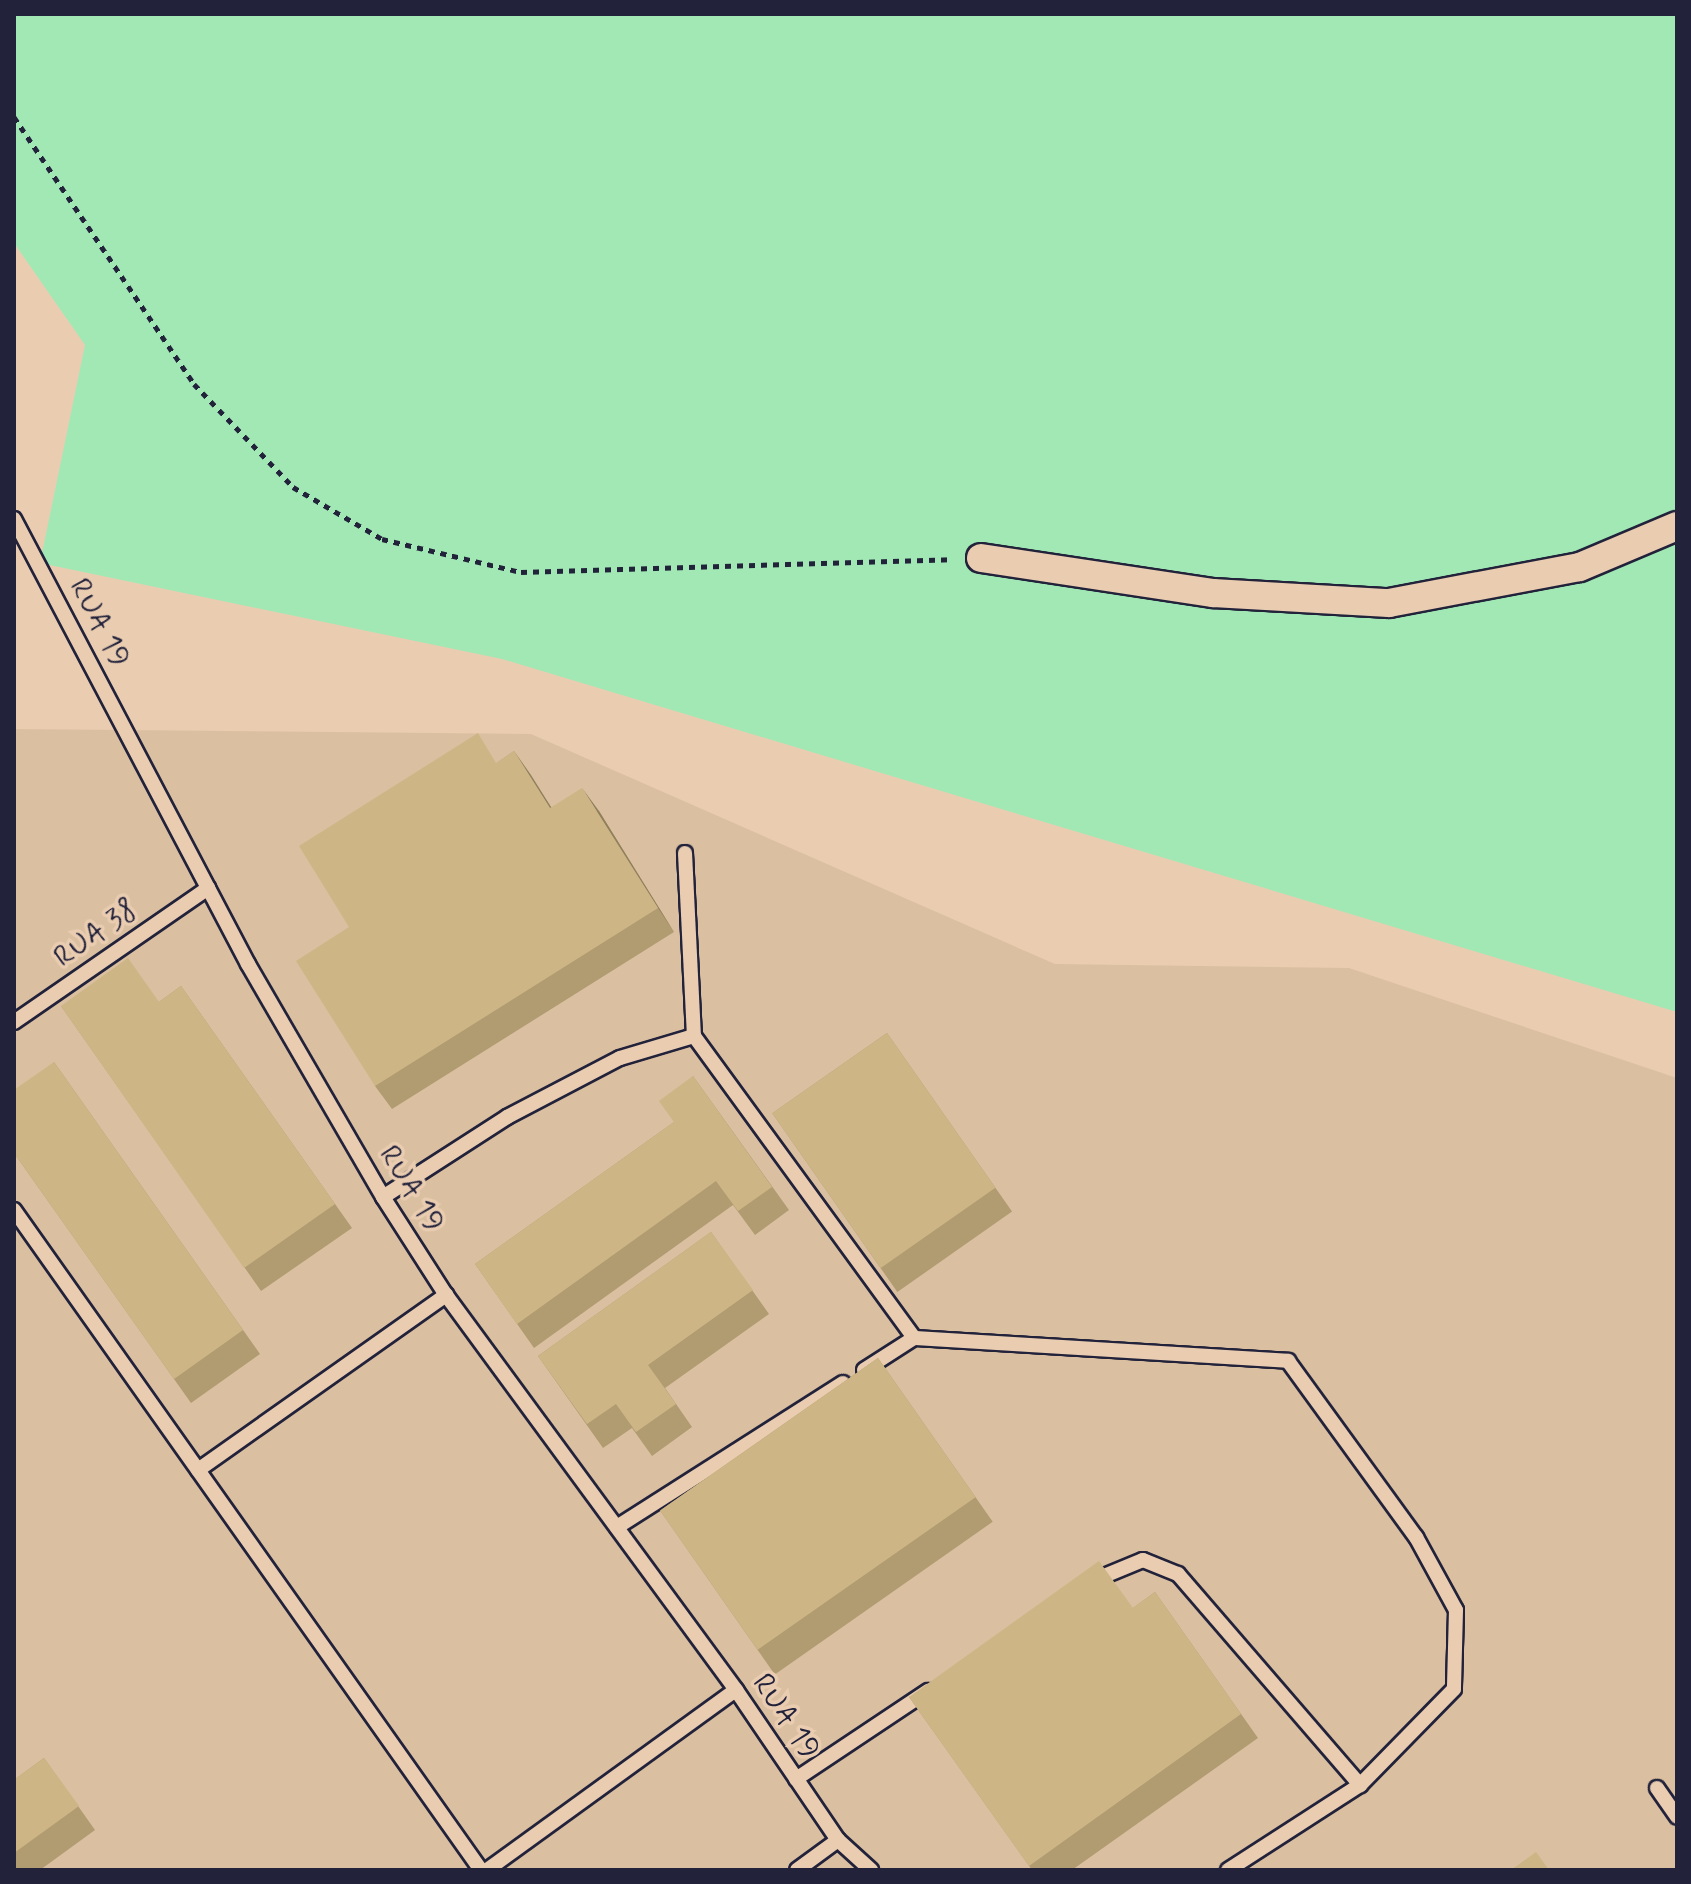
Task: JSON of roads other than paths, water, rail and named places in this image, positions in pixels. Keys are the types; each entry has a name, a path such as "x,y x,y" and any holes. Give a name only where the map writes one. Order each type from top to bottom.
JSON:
{"street":[{"path":"981,558 1213,593 1389,603 1580,567 1677,526"}],"lane":[{"name":"RUA 19","path":"14,519 208,888 383,1197 446,1295 736,1690 838,1840 871,1870"},
{"path":"685,853 694,1036 914,1338"},
{"name":"RUA 38","path":"14,1022 208,888"},
{"path":"383,1197 507,1117 606,1065 694,1036"},
{"path":"14,1210 481,1870"},
{"path":"198,1470 446,1295"},
{"path":"617,1527 914,1338 1288,1361 1416,1537 1456,1610 1454,1689 1360,1785 1228,1870"},
{"path":"1077,1590 1103,1573 1143,1560 1178,1574 1360,1785"},
{"path":"796,1779 937,1685"},
{"path":"487,1870 736,1690"},
{"path":"1657,1788 1677,1817"},
{"path":"797,1870 838,1840"}]}
